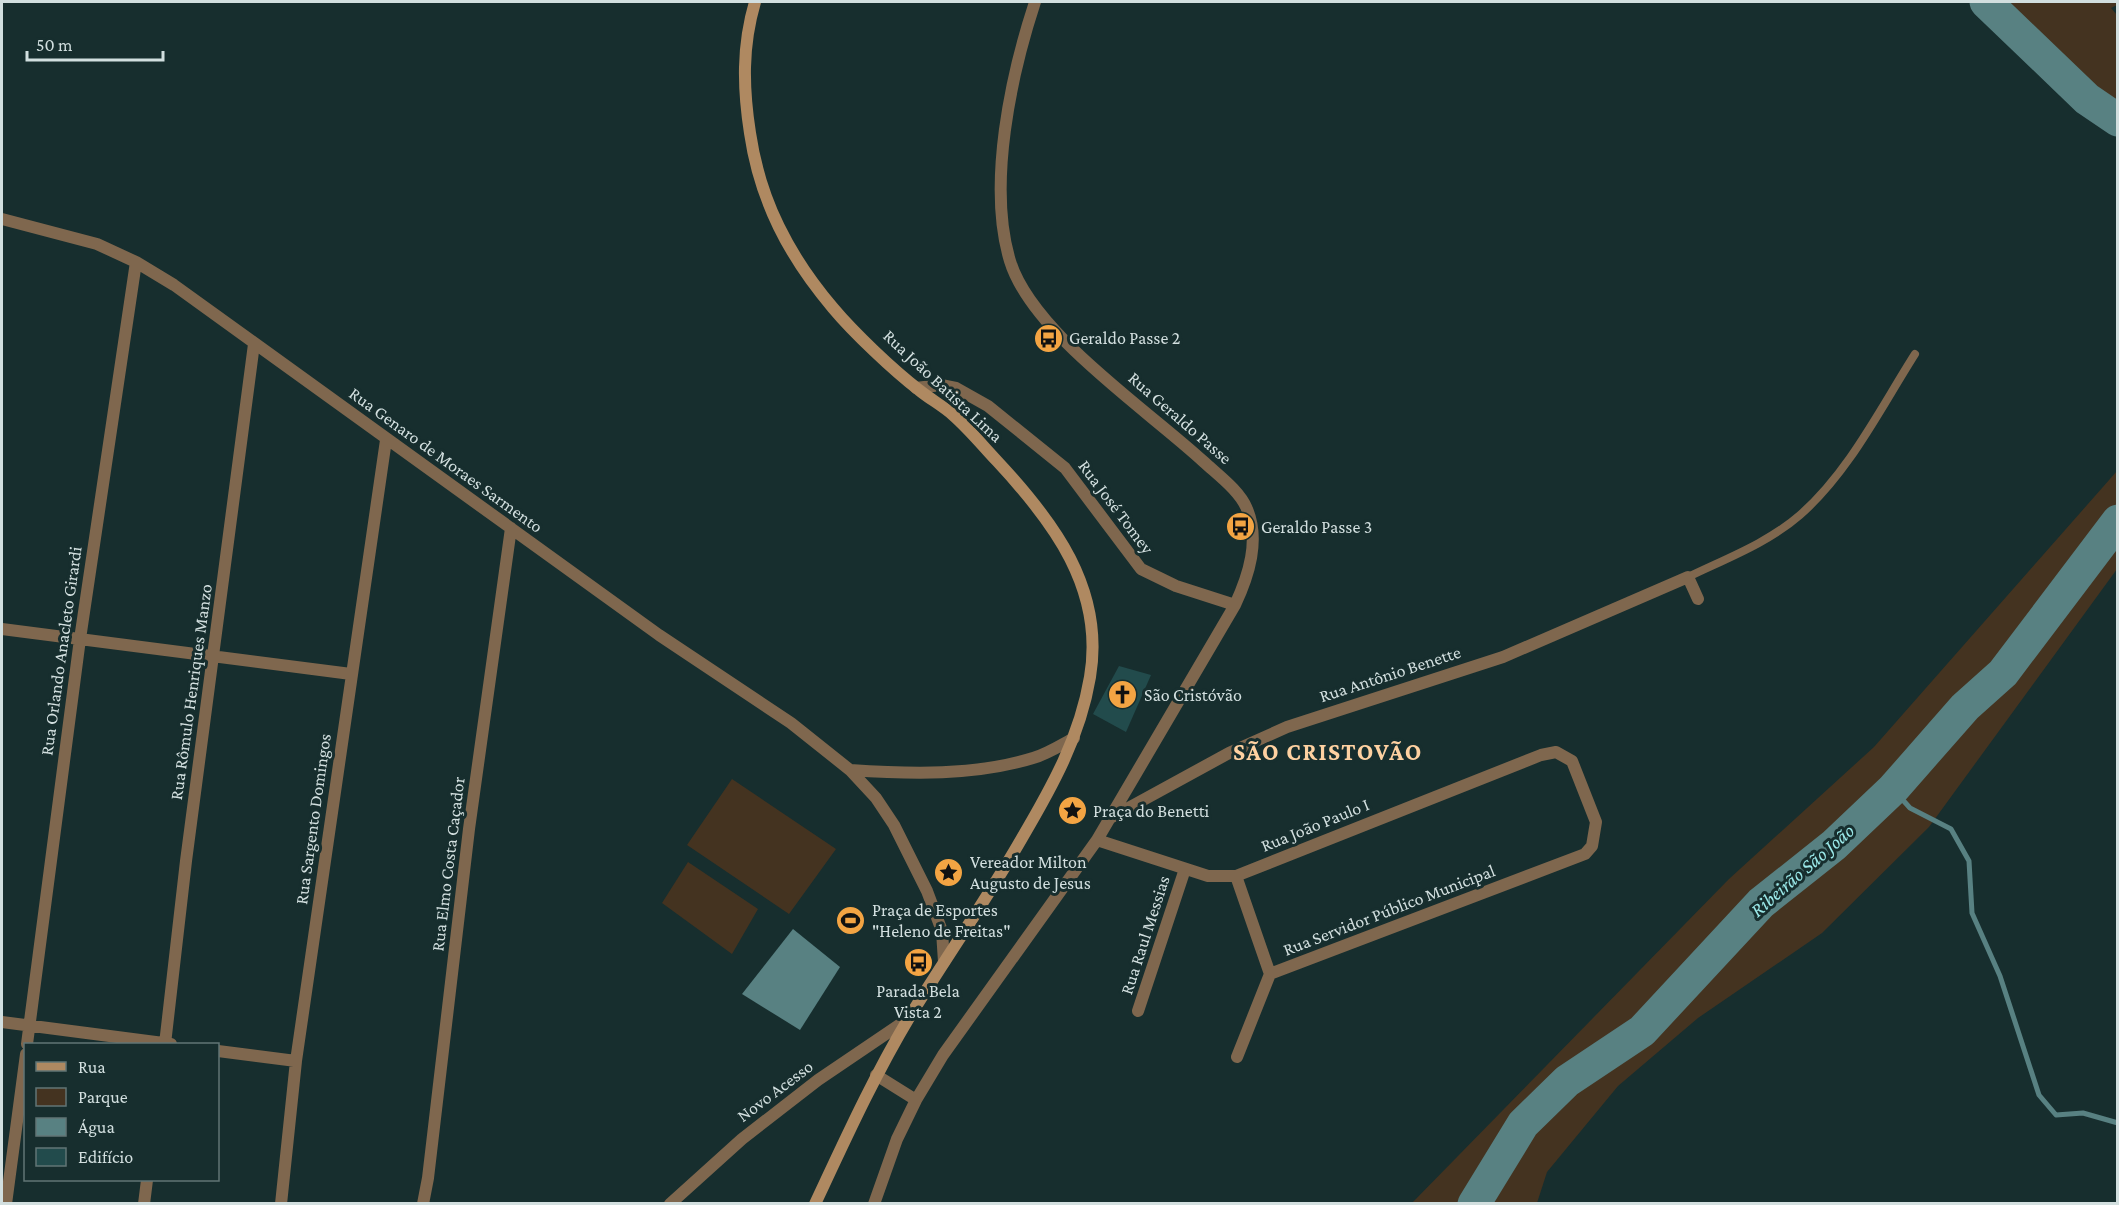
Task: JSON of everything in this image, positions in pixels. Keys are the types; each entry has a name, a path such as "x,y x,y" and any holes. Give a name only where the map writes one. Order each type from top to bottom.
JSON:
{"street":[{"name":"Rua João Batista Lima","path":"755,2 744,52 746,104 752,149 775,224 800,267 835,310 916,388 951,414 1036,502 1064,544 1080,576 1092,641 1090,676 1074,738 1055,782 876,1075 815,1203"},
{"name":"Rua Geraldo Passe","path":"874,1203 897,1138 916,1100 943,1055 1111,818 1235,605 1245,583 1252,549 1252,526 1246,506 1231,488 1176,436 1068,345 1029,298 1010,261 1003,215 1002,170 1006,126 1019,53 1035,2"},
{"name":"Rua Genaro de Moraes Sarmento","path":"2,220 97,244 136,262 174,285 659,635 792,723 850,770 876,798 894,825 927,891 942,931 944,962"},
{"name":"Rua Orlando Anacleto Girardi","path":"27,1043 80,639 136,262"},
{"name":"Rua Rômulo Henriques Manzo","path":"168,1043 186,861 254,344"},
{"name":"Rua José Tomey","path":"916,388 941,385 956,388 988,406 1065,468 1141,569 1176,585 1235,605"},
{"name":"Rua Sargento Domingos","path":"280,1203 296,1061 386,440"},
{"name":"Rua Elmo Costa Caçador","path":"423,1203 428,1178 474,795 511,528"},
{"path":"1688,577 1698,599"},
{"name":"Rua Antônio Benette","path":"1111,818 1229,753 1287,727 1503,657 1688,577"},
{"path":"2,629 351,674"},
{"path":"850,770 939,772 998,767 1035,758 1074,738"},
{"name":"Rua João Paulo I","path":"1097,840 1208,876 1236,876 1541,755 1557,752 1572,761 1596,822"},
{"name":"Rua Servidor Público Municipal","path":"1236,876 1269,974 1585,854 1592,846 1596,822"},
{"name":"Rua Raul Messias","path":"1138,1011 1185,869"},
{"path":"1237,1057 1269,974"},
{"name":"Novo Acesso","path":"670,1203 742,1138 818,1080 909,1018"},
{"path":"2,1022 161,1043"},
{"path":"219,1050 296,1061"},
{"path":"6,1203 24,1069"},
{"path":"876,1075 916,1100"},
{"path":"144,1203 147,1181"}],"lane":[{"path":"1688,577 1756,543 1800,515 1829,484 1851,455 1915,354"}],"green space":[{"path":"1971,2 2117,2 2117,5 2111,8 2117,15 2117,121 2023,57"},
{"path":"2117,471 2117,569 1929,827 1822,933 1698,1018 1618,1086 1547,1172 1537,1203 1412,1203 1729,879 1874,747"},
{"path":"732,779 836,849 789,914 687,845"},
{"path":"688,862 758,909 732,954 662,903"}],"water":[{"path":"793,929 840,967 800,1030 742,994"}],"building":[{"name":"São Cristóvão","path":"1119,666 1151,675 1126,732 1093,714"}],"waterway":[{"name":"Ribeirão São João","path":"1986,2 2087,99 2118,120"},
{"name":"Ribeirão São João","path":"1474,1204 1523,1124 1567,1081 1642,1031 1761,903 1834,845 1893,789 1965,707 2003,673 2118,521"},
{"path":"1893,789 1910,808 1951,829 1969,861 1972,913 2000,976 2039,1095 2056,1115 2083,1113 2118,1123"}],"place":[{"name":"Geraldo Passe 2","path":"1048,338"},
{"name":"Geraldo Passe 3","path":"1240,527"},
{"name":"São Cristóvão","path":"1123,695"},
{"name":"Praça do Benetti","path":"1072,811"},
{"name":"Vereador Milton Augusto de Jesus","path":"949,872"},
{"name":"Praça de Esportes \"Heleno de Freitas\"","path":"851,920"},
{"name":"Parada Bela Vista 2","path":"918,962"}],"district":[{"name":"SÃO CRISTOVÃO","path":"1328,751"}]}
